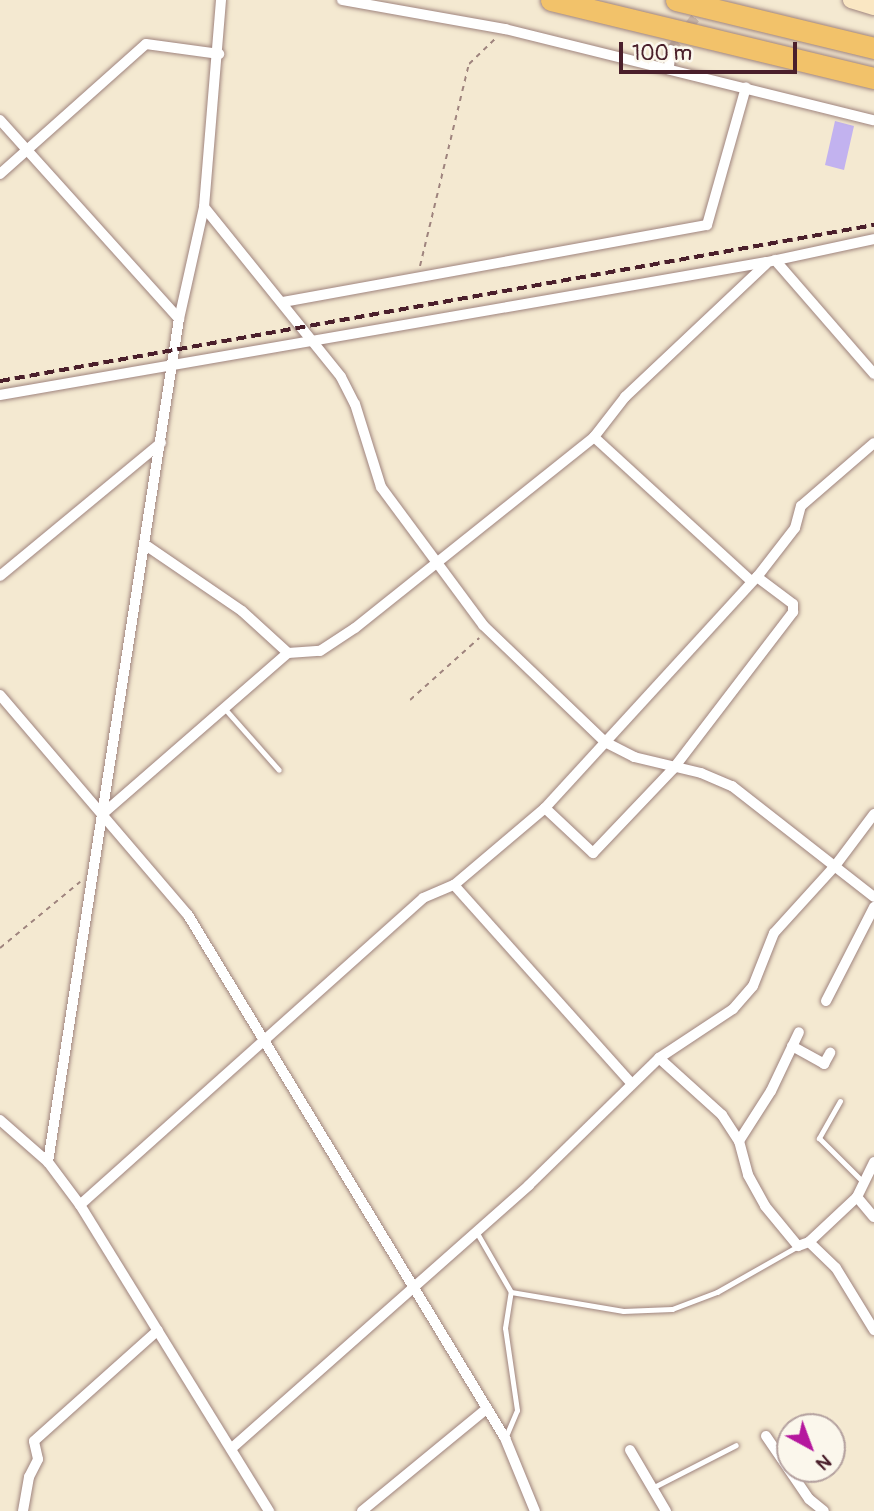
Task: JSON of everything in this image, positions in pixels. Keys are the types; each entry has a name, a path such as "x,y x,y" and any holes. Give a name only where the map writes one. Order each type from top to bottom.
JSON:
{"highway":[{"path":"551,0 874,78"},
{"path":"677,0 874,48"}],"street":[{"path":"48,1162 147,546 175,364 179,318 204,206 219,54 221,0"},
{"path":"342,0 505,29 669,66 874,120"},
{"path":"851,0 874,6"},
{"path":"0,174 146,44 219,54"},
{"path":"669,66 671,50"},
{"path":"283,302 418,274 707,225 746,87"},
{"path":"0,120 179,318"},
{"path":"204,206 313,339 355,404 381,487 487,629 605,742 634,757 673,769 701,773 732,786 874,897"},
{"path":"0,395 771,261 874,239"},
{"path":"771,261 874,374"},
{"path":"105,815 288,653 328,648 594,437 625,397 771,261"},
{"path":"545,808 593,853 673,769 793,612 793,604 754,578 594,437"},
{"path":"0,576 161,443"},
{"path":"80,1205 423,898 454,885 545,808 754,578 794,528 801,506 874,443"},
{"path":"147,546 242,611 288,653"},
{"path":"0,695 188,915 265,1039 411,1287 505,1438 535,1511"},
{"path":"232,1448 411,1287 477,1233 659,1058 733,1009 753,986 774,933 835,866 874,814"},
{"path":"454,885 631,1083"},
{"path":"826,1001 874,907"},
{"path":"739,1141 799,1032"},
{"path":"792,1046 824,1064 830,1053"},
{"path":"659,1058 722,1115 739,1141 748,1175 804,1244 836,1268 874,1330"},
{"path":"0,1120 48,1162 80,1205 269,1511"},
{"path":"804,1244 856,1196 874,1162"},
{"path":"856,1196 874,1217"},
{"path":"23,1511 29,1477 38,1459 34,1441 158,1330"},
{"path":"362,1511 486,1409"},
{"path":"766,1436 809,1499 824,1511"},
{"path":"630,1450 666,1511"}],"lane":[{"path":"225,709 279,770"},
{"path":"840,1101 819,1138 863,1182"},
{"path":"477,1233 511,1292 505,1328 517,1410 505,1438"},
{"path":"511,1292 624,1311 672,1309 717,1292 804,1244"},
{"path":"652,1488 736,1445"}],"path":[{"path":"418,274 469,64 505,29"},
{"path":"410,700 487,629"},
{"path":"0,948 97,868"}],"building":[{"path":"835,121 854,126 844,170 825,165"}],"tunnel":[{"path":"671,50 705,5"}],"railway":[{"path":"0,381 874,225"}]}
